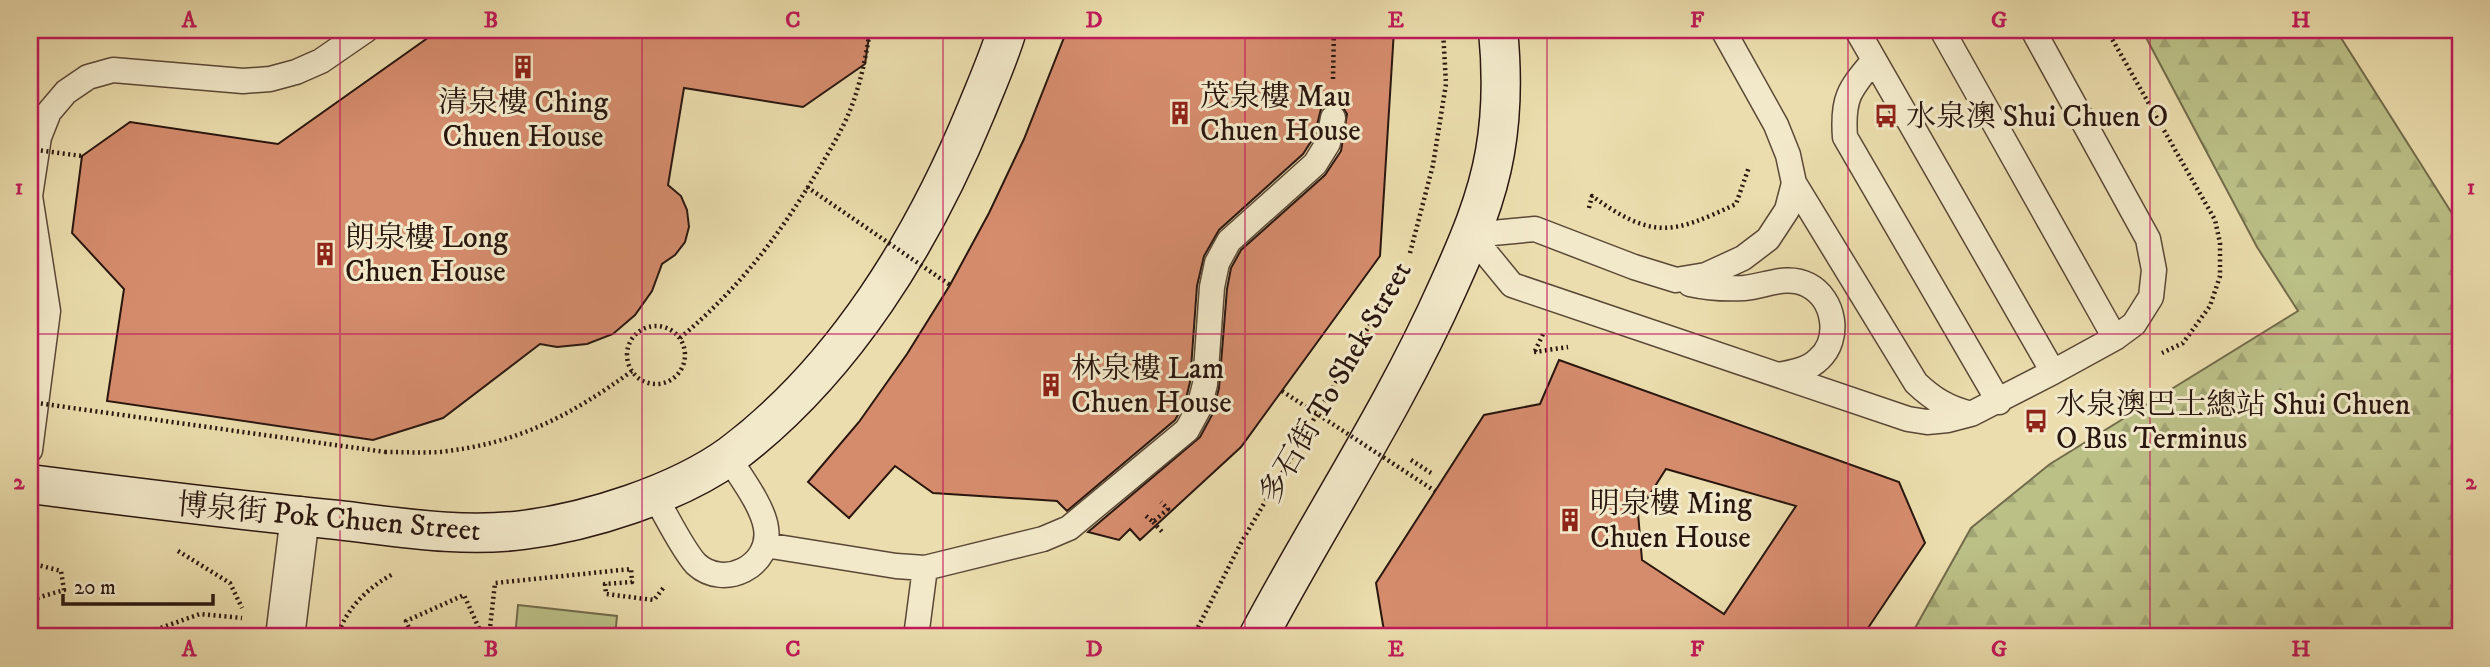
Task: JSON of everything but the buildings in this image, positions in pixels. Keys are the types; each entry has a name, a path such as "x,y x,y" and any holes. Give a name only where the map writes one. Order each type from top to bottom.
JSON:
{"street":[{"name":"博泉街 Pok Chuen Street","path":"30,484 467,534 522,530 577,521 631,505 654,495 728,457 771,421 821,369 866,313 900,263 960,151 1007,30"},
{"name":"多石街 To Shek Street","path":"1258,637 1296,565 1388,407 1435,316 1471,234 1495,152 1500,103 1498,30"},
{"path":"286,630 300,516"}],"lane":[{"path":"30,450 48,311 30,196 39,137 50,112 66,92 88,78 113,70 243,80 270,79 321,61 366,30"},
{"path":"1723,30 1739,42 1788,155 1794,183 1916,383 1933,399 1951,409 1971,414"},
{"path":"1857,30 2053,372"},
{"path":"1942,30 2115,338"},
{"path":"1471,234 1512,285 1908,419 1927,422 1971,414 2000,402 2115,338 2134,324 2151,298 2154,270 2148,239 2033,30"},
{"path":"1874,60 1851,88 1843,111 1846,136 2000,402"},
{"path":"765,545 896,566 925,568 1043,539 1069,528 1187,430 1199,408 1205,384 1212,287 1217,263 1229,241 1315,164 1328,143 1333,118"},
{"path":"1676,280 1706,275 1743,258 1768,239 1787,210 1794,183"},
{"path":"1471,234 1535,229 1634,267 1702,287 1737,288 1789,279 1809,286 1825,300 1833,320 1831,341 1820,359 1802,370 1779,375"},
{"path":"654,495 697,564 712,573 728,575 745,571 756,563 765,545 766,529 761,513 728,457"},
{"path":"916,637 925,568"}],"path":[{"path":"680,338 738,284 764,253 831,149 851,109 864,65 870,30"},
{"path":"1333,118 1334,30"},
{"name":"多石街 To Shek Street","path":"1193,637 1242,541 1409,258 1433,165 1446,84 1443,30"},
{"path":"2107,30 2215,220 2221,243 2220,276"},
{"path":"30,149 82,156"},
{"path":"1592,196 1623,218 1658,229 1695,223 1736,204 1751,162"},
{"path":"807,187 950,285"},
{"path":"868,232 874,221"},
{"path":"652,325 671,330 685,346 685,357 677,376 660,384 640,380 632,371 628,351 630,342 637,333 652,325"},
{"path":"30,402 385,452 438,452 491,443 541,427 589,402 632,371"},
{"path":"1282,391 1435,491"},
{"path":"1153,522 1168,509 1161,502"},
{"path":"1146,516 1164,534"},
{"name":"博泉街 Pok Chuen Street","path":"135,637 200,614 247,619 230,583 182,552 170,549"},
{"path":"30,563 61,571 64,590 30,600"},
{"path":"489,637 495,583 631,569 632,582 605,584 606,594 654,600 667,584"},
{"path":"413,637 406,621 464,595 483,637"},
{"path":"286,630 340,628 337,637"}],"green space":[{"path":"2142,30 2336,30 2460,226 2460,637 1910,637 1971,528 2050,464 2298,311 2257,247"},
{"path":"518,605 617,616 615,637 515,637"}],"place":[{"name":"清泉樓 Ching Chuen House","path":"523,67"},
{"name":"茂泉樓 Mau Chuen House","path":"1180,113"},
{"name":"水泉澳 Shui Chuen O","path":"1886,116"},
{"name":"朗泉樓 Long Chuen House","path":"325,254"},
{"name":"林泉樓 Lam Chuen House","path":"1051,385"},
{"name":"水泉澳巴士總站 Shui Chuen O Bus Terminus","path":"2036,421"},
{"name":"明泉樓 Ming Chuen House","path":"1570,520"}]}
